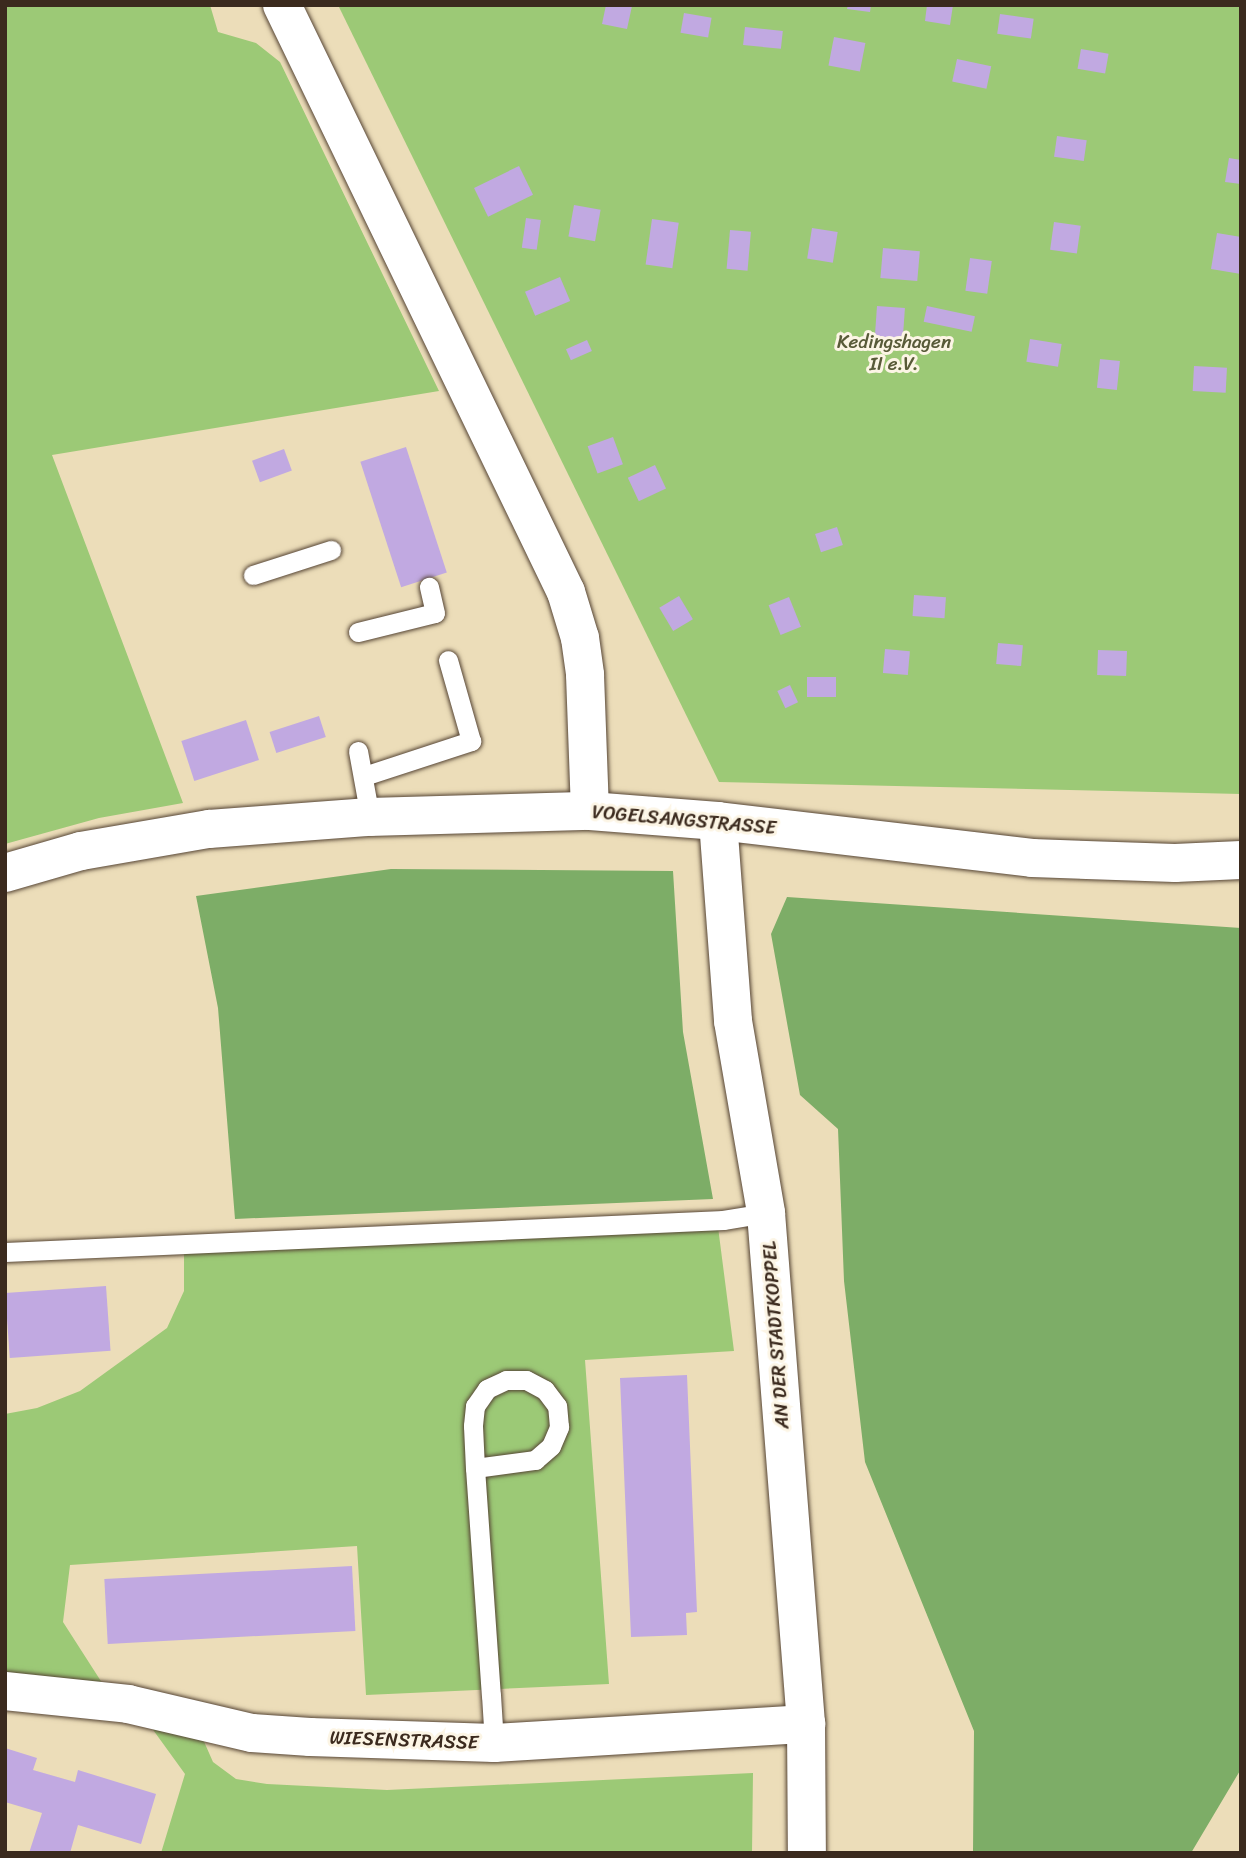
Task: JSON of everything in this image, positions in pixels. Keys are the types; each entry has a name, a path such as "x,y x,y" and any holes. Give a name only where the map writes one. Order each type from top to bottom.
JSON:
{"street":[{"path":"282,5 566,592 580,638 585,675 590,811"},
{"name":"VOGELSANGSTRASSE","path":"5,873 81,851 209,829 370,817 590,811 718,821 1032,858 1175,863 1241,860"},
{"name":"AN DER STADTKOPPEL","path":"718,821 733,1021 766,1213 806,1724 807,1853"},
{"name":"WIESENSTRASSE","path":"5,1691 128,1704 252,1733 494,1743 806,1724"}],"lane":[{"path":"253,575 331,550"},
{"path":"358,632 435,613 429,587"},
{"path":"364,776 471,741 448,660"},
{"path":"358,751 370,817"},
{"path":"5,1252 723,1220 766,1213"},
{"path":"475,1468 536,1460 551,1447 559,1427 556,1406 545,1390 526,1380 506,1380 487,1389 475,1406 475,1468 494,1743"}],"green space":[{"path":"5,5 210,5 218,32 256,43 280,62 439,391 52,455 183,803 99,818 5,844"},
{"name":"Kedingshagen II e.V.","path":"338,5 1241,5 1241,794 719,782"},
{"path":"391,869 673,871 683,1032 713,1199 235,1219 218,1008 196,896"},
{"path":"787,897 1241,928 1241,1769 1191,1853 973,1853 974,1731 865,1462 844,1281 838,1129 800,1095 771,934"},
{"path":"718,1227 734,1351 585,1360 609,1684 366,1695 357,1546 70,1565 63,1622 106,1689 5,1680 5,1414 37,1408 80,1391 167,1328 184,1291 184,1252"},
{"path":"151,1727 202,1737 213,1762 236,1779 267,1784 387,1790 753,1773 752,1853 161,1853 185,1774"}],"building":[{"path":"606,5 632,6 627,29 602,24"},
{"path":"848,5 871,5 870,12 847,9"},
{"path":"927,5 953,5 950,25 925,21"},
{"path":"684,13 712,18 708,38 681,33"},
{"path":"1000,14 1034,19 1031,39 997,34"},
{"path":"745,27 783,31 781,49 743,45"},
{"path":"834,37 865,43 860,72 828,65"},
{"path":"1081,49 1109,54 1105,74 1078,69"},
{"path":"957,59 991,66 986,89 952,81"},
{"path":"1057,136 1087,140 1084,161 1054,157"},
{"path":"1229,158 1241,160 1241,184 1225,182"},
{"path":"519,166 533,195 488,217 474,188"},
{"path":"574,205 601,210 595,241 568,237"},
{"path":"526,218 541,220 537,250 522,248"},
{"path":"652,219 679,223 672,268 646,265"},
{"path":"1054,222 1081,226 1077,253 1050,250"},
{"path":"812,228 838,232 833,263 807,259"},
{"path":"730,230 751,232 748,271 727,269"},
{"path":"1217,233 1241,237 1241,274 1211,269"},
{"path":"883,248 920,251 917,281 880,278"},
{"path":"970,258 992,261 987,294 965,291"},
{"path":"560,277 570,301 535,316 525,292"},
{"path":"877,306 905,308 903,341 875,339"},
{"path":"927,306 975,316 972,332 924,322"},
{"path":"1030,339 1062,344 1058,367 1026,362"},
{"path":"587,340 592,351 571,360 566,349"},
{"path":"1100,359 1120,361 1117,390 1097,388"},
{"path":"1194,366 1227,368 1226,393 1193,391"},
{"path":"613,437 623,464 598,473 588,446"},
{"path":"406,447 447,573 401,587 360,462"},
{"path":"284,449 292,471 260,482 252,461"},
{"path":"655,465 666,489 639,501 628,478"},
{"path":"837,527 843,545 821,552 815,534"},
{"path":"914,595 946,597 944,618 913,616"},
{"path":"679,596 693,619 673,631 659,608"},
{"path":"789,597 801,627 781,635 769,605"},
{"path":"998,643 1023,645 1021,666 996,664"},
{"path":"885,649 910,651 908,675 883,673"},
{"path":"1098,650 1127,651 1126,676 1097,675"},
{"path":"807,677 836,677 836,697 807,697"},
{"path":"790,685 798,702 785,708 777,691"},
{"path":"319,716 326,737 276,753 270,732"},
{"path":"246,720 259,760 194,781 181,741"},
{"path":"106,1286 111,1351 10,1358 5,1293"},
{"path":"687,1375 697,1612 686,1613 687,1635 631,1637 620,1378"},
{"path":"352,1566 355,1631 108,1644 104,1579"},
{"path":"5,1748 37,1758 33,1770 75,1782 78,1770 156,1794 141,1844 78,1825 70,1853 29,1853 42,1813 5,1802"}]}
